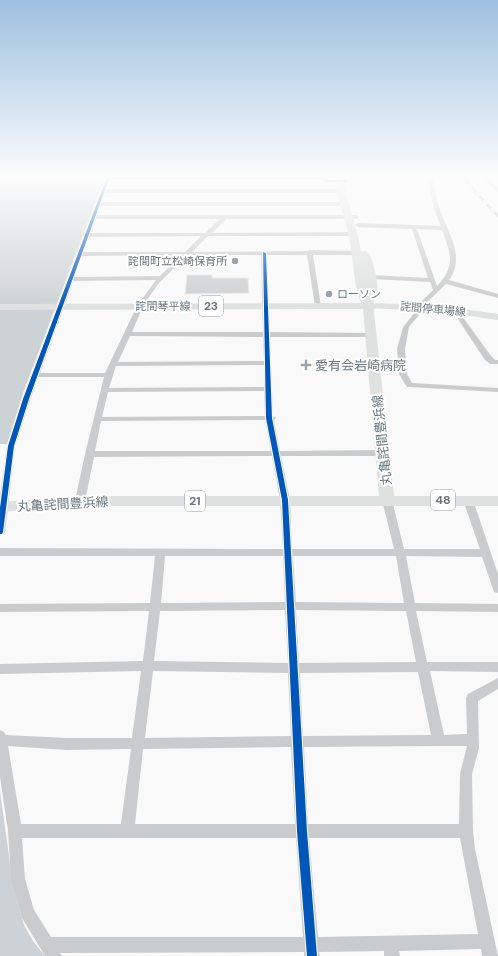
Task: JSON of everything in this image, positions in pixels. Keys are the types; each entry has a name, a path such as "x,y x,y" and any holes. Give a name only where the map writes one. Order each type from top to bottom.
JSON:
{"main road":[{"name":"丸亀詫間豊浜線","path":"354,221 353,234 362,294 368,306"},
{"name":"丸亀詫間豊浜線","path":"2,507 80,501 388,500 368,306 371,294 371,278 354,221"},
{"name":"詫間琴平線","path":"57,307 368,306"},
{"name":"詫間停車場線","path":"368,306 419,307 455,310 497,318"},
{"name":"23","path":"0,307 57,307"},
{"name":"48","path":"388,500 498,501"}],"street":[{"path":"0,532 11,446 57,307 70,279 93,221"},
{"path":"80,501 89,454 108,375 140,306 161,278 223,221"},
{"path":"359,221 414,227 445,228"},
{"path":"442,221 454,261 452,269 444,281 419,307 420,310 406,327 401,349 403,374 410,385 498,390"},
{"path":"414,227 436,290"},
{"path":"87,235 353,234"},
{"path":"310,252 318,306"},
{"path":"264,253 268,389 275,453 285,500 292,668 302,831 312,950"},
{"path":"80,254 356,253"},
{"path":"70,279 161,278"},
{"path":"371,278 432,280"},
{"path":"444,281 498,296"},
{"path":"455,310 488,358 493,362 498,362"},
{"path":"126,334 371,335"},
{"path":"113,364 267,363"},
{"path":"35,375 108,375"},
{"path":"104,390 268,389"},
{"path":"97,419 271,418"},
{"path":"89,454 384,453"},
{"path":"388,500 439,741"},
{"path":"468,500 498,589"},
{"path":"0,552 486,553"},
{"path":"127,831 147,666 156,606 160,552"},
{"path":"0,608 156,606 498,608"},
{"path":"0,669 147,666 292,668 498,667"},
{"path":"490,956 468,849 466,831 466,774 473,748 472,698 498,683"},
{"path":"0,735 15,831 18,879 27,913 51,951 392,950 487,941"},
{"path":"0,740 67,744 473,740"},
{"path":"15,831 466,831"}],"shaded area":[{"path":"0,221 88,221 23,393 7,444 0,444"},
{"path":"0,791 12,878 18,904 24,925 33,941 45,956 0,956"}],"building":[{"path":"187,275 212,275 212,278 248,278 249,293 185,294"}],"cycle path":[{"path":"0,532 11,446 26,399 92,221"},
{"path":"264,253 269,418 285,500 302,831 312,956"}],"place":[{"name":"詫間町立松崎保育所","path":"235,261"},
{"name":"ローソン","path":"329,294"},
{"name":"愛有会岩崎病院","path":"306,365"}]}
